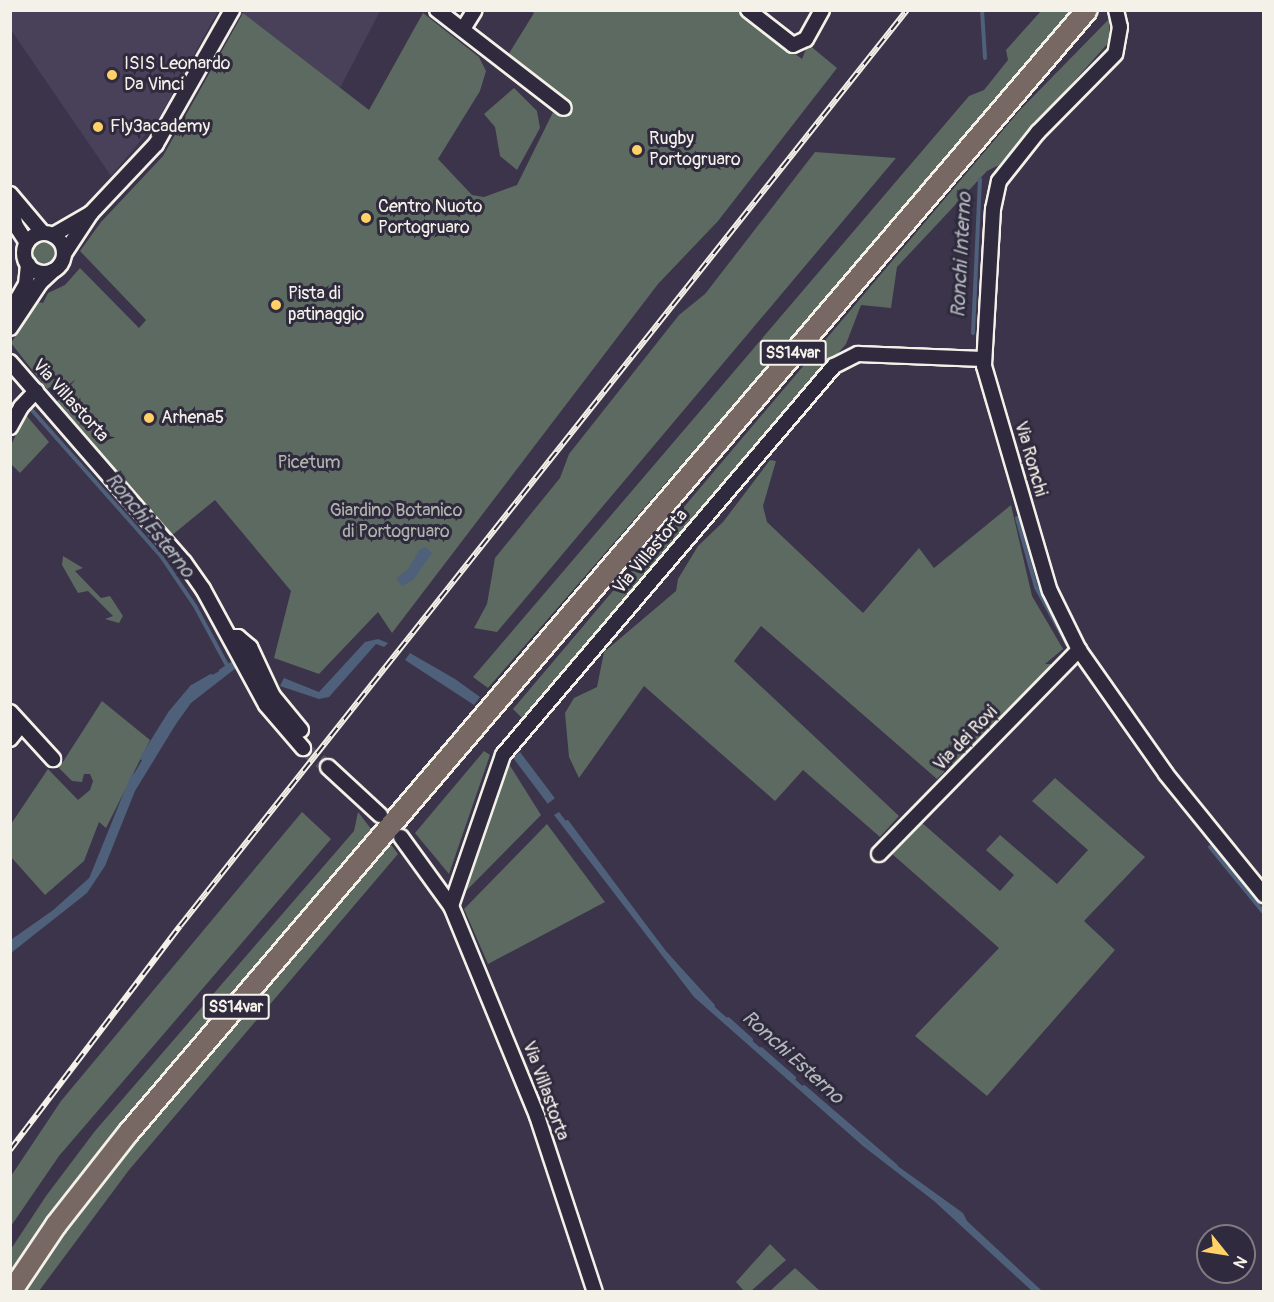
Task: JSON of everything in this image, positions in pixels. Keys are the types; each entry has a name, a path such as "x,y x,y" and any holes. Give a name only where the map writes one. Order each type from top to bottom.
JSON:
{"highway":[{"name":"SS14var","path":"11,1292 56,1225 129,1132 1087,10"}],"street":[{"path":"10,328 40,283 53,271 91,213 156,144 232,10"},
{"path":"437,10 564,108"},
{"path":"464,29 475,10"},
{"path":"748,10 786,41 799,44 822,10"},
{"name":"Via Ronchi","path":"1116,10 1120,27 1115,54 1038,132 999,181 993,209 983,359 1050,591 1079,650 1166,774 1263,896"},
{"path":"10,194 48,234 61,243 64,254"},
{"path":"10,201 19,233 27,243"},
{"path":"27,243 91,213"},
{"path":"10,320 26,284 28,264 24,254 27,243"},
{"path":"28,264 42,273 53,271"},
{"name":"Via Villastorta","path":"451,906 503,755 805,399 844,359 858,354 983,359"},
{"name":"Via Villastorta","path":"10,362 184,562 230,637 266,705 303,748"},
{"path":"10,427 36,391"},
{"name":"Via Villastorta","path":"230,637 238,637 250,647 273,696 301,730"},
{"name":"Via dei Rovi","path":"879,854 1079,650"},
{"path":"10,712 53,759"},
{"path":"10,739 21,725"},
{"path":"328,767 380,815"},
{"name":"Via Villastorta","path":"401,837 451,906 537,1116 595,1292"}],"shaded area":[{"path":"245,10 380,11 340,88 243,13"},
{"name":"ISIS Leonardo Da Vinci","path":"10,11 218,11 158,120 111,176 11,30"}],"green space":[{"path":"531,11 737,11 802,59 808,44 837,68 718,221 658,284 392,633 378,612 319,674 274,658 291,591 215,500 171,536 55,404 76,379 57,394 50,387 47,389 11,343 38,302 43,303 48,293 65,285 80,268 139,328 146,320 80,251 101,222 163,156 243,13 369,110 423,13 479,57 486,71 480,91 438,159 472,195 484,197 517,185 560,98 508,55 534,13"},
{"path":"1041,11 1075,11 488,688 473,677 969,96 984,90 1008,60 1006,50"},
{"path":"1109,19 1110,41 999,165 987,171 897,267 891,308 861,305 846,344 525,721 513,709 1019,111"},
{"path":"514,88 537,111 540,128 517,170 500,156 495,127 484,114"},
{"path":"815,152 896,158 497,632 474,628 487,604 495,558 560,478 569,454 679,315 705,294"},
{"path":"43,241 52,245 56,254 52,263 43,267 34,263 30,254 34,245"},
{"path":"26,415 49,442 20,473 11,464 11,445"},
{"path":"770,460 776,461 763,506 767,522 863,613 919,548 934,568 1011,505 1032,596 1063,649 1045,664 1053,664 1018,703 951,772 950,766 937,779 761,626 734,661 899,816 880,837 803,770 775,801 644,686 579,778 569,757 565,713 574,698 597,687 604,652 676,591 678,579 698,546 723,522"},
{"path":"63,556 83,568 75,571 101,598 110,596 123,616 119,623 105,619 113,616 88,591 78,593 62,565"},
{"path":"102,701 150,740 106,828 99,822 84,861 45,895 11,857 11,824 48,769 78,800 90,790 93,781 90,774 84,774 82,782 72,781 59,768"},
{"path":"484,751 490,755 449,874 415,833"},
{"path":"507,761 541,815 466,891 494,794"},
{"path":"1055,778 1145,857 1084,921 1115,950 987,1096 915,1036 999,948 891,853 921,822 1000,891 1014,875 986,850 1000,835 1057,884 1088,850 1032,801"},
{"path":"302,812 331,839 59,1156 11,1226 11,1176 61,1101"},
{"path":"358,812 375,834 11,1277 11,1249 46,1196 95,1131 354,831"},
{"path":"547,824 605,902 488,964 464,909"},
{"path":"390,843 398,854 129,1170 39,1291 23,1292 71,1220 126,1149"},
{"path":"770,1244 786,1260 751,1291 744,1291 736,1282"},
{"path":"795,1268 820,1291 770,1291"}],"water":[{"path":"426,547 432,553 413,580 402,586 396,579 409,568 419,550"},
{"path":"378,639 388,643 384,647 376,644 329,697 319,699 280,686 284,678 319,692 365,642"},
{"path":"410,653 455,679 480,697 474,705 405,660"},
{"path":"233,663 236,668 191,703 176,724 135,791 105,866 87,893 11,953 11,943 54,912 91,879 135,772 170,713 192,687"},
{"path":"520,752 555,798 548,804 513,757"},
{"path":"559,812 696,990 867,1144 963,1213 967,1221 1042,1291 1032,1291 934,1201 863,1146 694,997 554,815"}],"waterway":[{"name":"Ronchi Interno","path":"982,10 985,58"},
{"name":"Ronchi Interno","path":"973,333 980,179"},
{"name":"Ronchi Interno","path":"985,397 993,421"},
{"name":"Ronchi Esterno","path":"30,408 161,556 195,606 228,667"},
{"name":"Ronchi Interno","path":"1017,518 1036,587 1067,644"},
{"name":"Ronchi Esterno","path":"221,671 233,663"},
{"path":"142,758 170,713 192,687 211,676"},
{"path":"10,943 54,912 91,879 133,775"},
{"name":"Ronchi Esterno","path":"567,822 661,948"},
{"name":"Ronchi Interno","path":"1210,847 1264,913"},
{"name":"Ronchi Esterno","path":"666,954 713,1006"},
{"name":"Ronchi Esterno","path":"728,1019 751,1040"},
{"name":"Ronchi Esterno","path":"761,1049 794,1078"},
{"name":"Ronchi Esterno","path":"804,1087 896,1166"}],"tunnel":[{"path":"303,748 328,767"}],"railway":[{"path":"10,1150 180,926 907,10"}],"place":[{"name":"ISIS Leonardo Da Vinci","path":"112,75"},
{"name":"Fly3academy","path":"98,127"},
{"name":"Rugby Portogruaro","path":"637,150"},
{"name":"Centro Nuoto Portogruaro","path":"366,218"},
{"name":"Pista di patinaggio","path":"276,305"},
{"name":"Arhena5","path":"149,418"}],"park label":[{"name":"Picetum","path":"309,463"},
{"name":"Giardino Botanico di Portogruaro","path":"396,522"}]}
